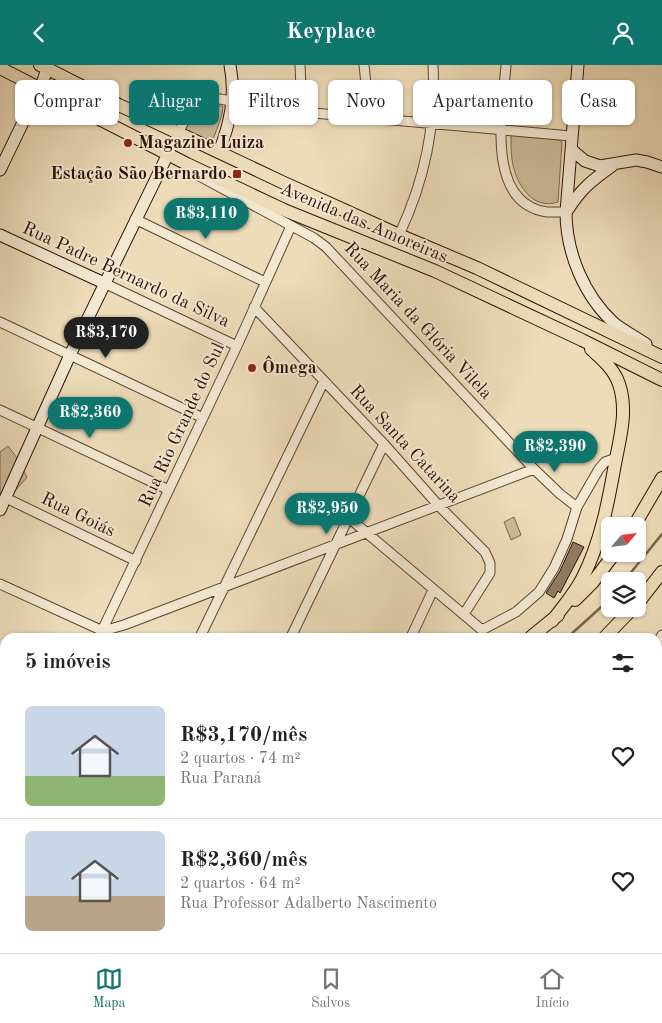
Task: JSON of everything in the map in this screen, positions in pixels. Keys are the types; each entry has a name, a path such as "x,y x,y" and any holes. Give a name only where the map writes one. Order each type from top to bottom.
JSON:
{"main road":[{"name":"Avenida das Amoreiras","path":"45,66 119,105 178,133 399,235 477,268 662,356"},
{"name":"Avenida das Amoreiras","path":"0,68 23,80"},
{"name":"Avenida das Amoreiras","path":"111,125 284,210 436,271 662,380"},
{"path":"552,621 579,583 597,544 606,515 622,429 623,411 619,383 604,361 582,340"},
{"path":"639,517 662,478"},
{"path":"536,633 552,621 593,582 607,563"},
{"path":"646,593 662,572"},
{"path":"609,633 624,617"}],"street":[{"path":"230,65 233,80"},
{"path":"300,65 301,80"},
{"path":"364,65 364,80"},
{"path":"433,65 434,80"},
{"path":"506,65 501,131 502,159 506,177 512,189 523,201 546,212 566,212"},
{"path":"578,65 566,212 566,227 573,257 585,286 594,301 616,324 662,356"},
{"path":"41,80 45,66"},
{"path":"0,510 104,283 188,113 198,105 208,101 221,99 229,100"},
{"path":"219,152 229,121"},
{"path":"0,170 21,125"},
{"path":"399,235 421,183 432,125"},
{"path":"442,125 572,136"},
{"path":"572,150 591,164 600,166 629,160 641,160 662,167"},
{"name":"Rua Maria da Glória Vilela","path":"187,163 191,170 198,175 326,247 534,469 560,494 577,507"},
{"path":"566,212 588,183 614,164"},
{"path":"136,219 265,282"},
{"name":"Rua Rio Grande do Sul","path":"101,633 237,346 291,226"},
{"name":"Rua Padre Bernardo da Silva","path":"0,235 237,346"},
{"name":"Rua Santa Catarina","path":"254,307 485,553 490,563 490,573 464,614"},
{"path":"0,322 202,418"},
{"path":"202,633 324,381"},
{"path":"0,410 169,490"},
{"path":"293,633 384,444"},
{"path":"349,518 484,633 516,612 539,592 554,568 567,539 577,507 599,469 605,462 616,458"},
{"path":"104,633 534,469"},
{"name":"Rua Goiás","path":"6,498 136,561"},
{"path":"0,584 99,633"},
{"path":"413,633 433,590"}],"shaded area":[{"path":"219,106 223,106 219,123"},
{"path":"187,125 218,125 214,137 206,139 185,129"},
{"path":"511,135 556,138 562,142 558,202 549,204 533,199 521,186 511,153"},
{"path":"8,446 27,477 0,509 0,452"},
{"path":"514,517 521,535 511,540 504,522"}],"building":[{"path":"573,542 584,547 560,593 558,591 554,598 546,593 560,571"}],"waterway":[{"path":"631,572 662,534"},
{"path":"572,633 601,607"}],"place":[{"name":"Magazine Luiza","path":"128,143"},
{"name":"Estação São Bernardo","path":"237,174"},
{"name":"Ômega","path":"252,368"}]}
